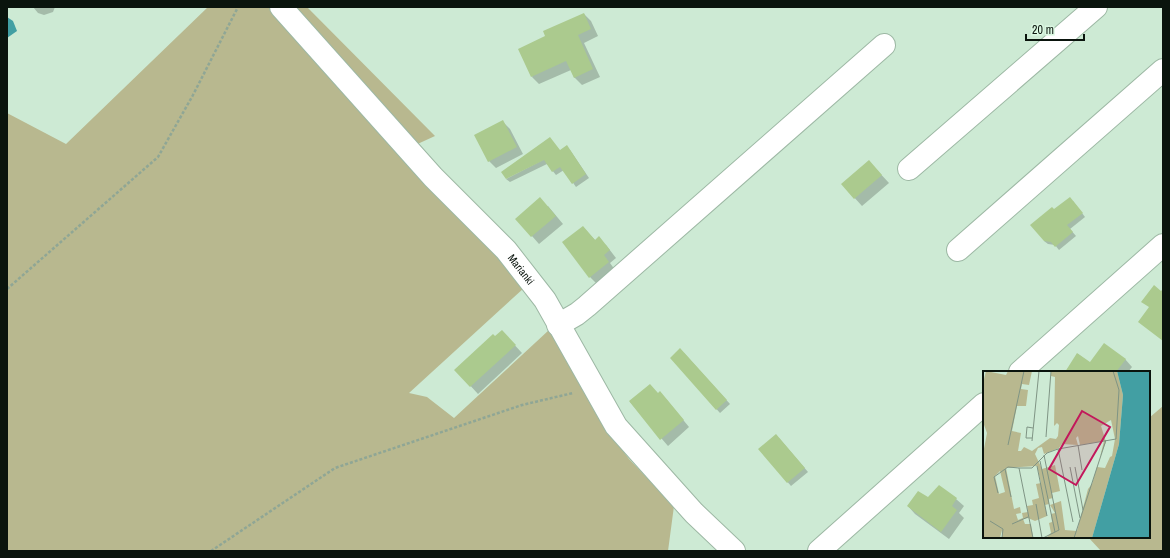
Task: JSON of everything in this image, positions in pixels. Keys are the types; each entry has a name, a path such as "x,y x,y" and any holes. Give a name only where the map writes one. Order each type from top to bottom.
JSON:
{"street":[{"name":"Marianki","path":"281,7 433,177 506,250 545,300 593,388 616,426 694,513 734,551"},
{"path":"909,169 1096,7"},
{"path":"558,325 577,314 593,301 884,45"},
{"path":"958,250 1163,70"},
{"path":"1021,371 1163,245"},
{"path":"819,551 983,405"}],"path":[{"path":"7,289 158,157 193,95 238,7"},
{"path":"211,551 335,468 522,405 593,388"}],"green space":[{"path":"208,7 307,7 435,136 400,152 507,261 524,288 409,393 427,397 454,418 549,330 602,422 629,459 674,506 668,551 7,551 7,113 66,144"},
{"path":"1163,406 1163,551 1101,551 1089,538 1150,538 1150,417"}],"water":[{"path":"7,17 13,21 17,31 7,38"}],"building":[{"path":"584,13 591,29 578,35 593,69 574,78 566,61 531,77 518,49 545,36 543,31"},
{"path":"503,120 517,147 488,162 474,135"},
{"path":"550,137 560,150 567,145 586,174 572,184 560,167 552,172 544,160 506,179 501,172"},
{"path":"869,160 882,175 854,199 841,184"},
{"path":"540,197 556,216 531,237 515,219"},
{"path":"1070,197 1083,213 1067,225 1073,232 1055,247 1051,242 1044,241 1030,225 1052,207 1054,209"},
{"path":"583,226 595,240 599,236 610,250 604,255 609,262 589,278 562,242"},
{"path":"1154,285 1161,291 1163,289 1163,341 1138,322 1149,307 1141,302"},
{"path":"502,330 516,345 470,387 454,370 493,334 495,336"},
{"path":"1104,343 1126,359 1117,371 1066,371 1077,353 1090,362"},
{"path":"680,348 727,400 716,410 670,358"},
{"path":"650,384 658,393 660,391 684,420 660,440 629,401"},
{"path":"776,434 805,468 787,483 758,449"},
{"path":"939,485 957,498 952,506 957,510 941,532 907,506 918,491 928,497"}]}
